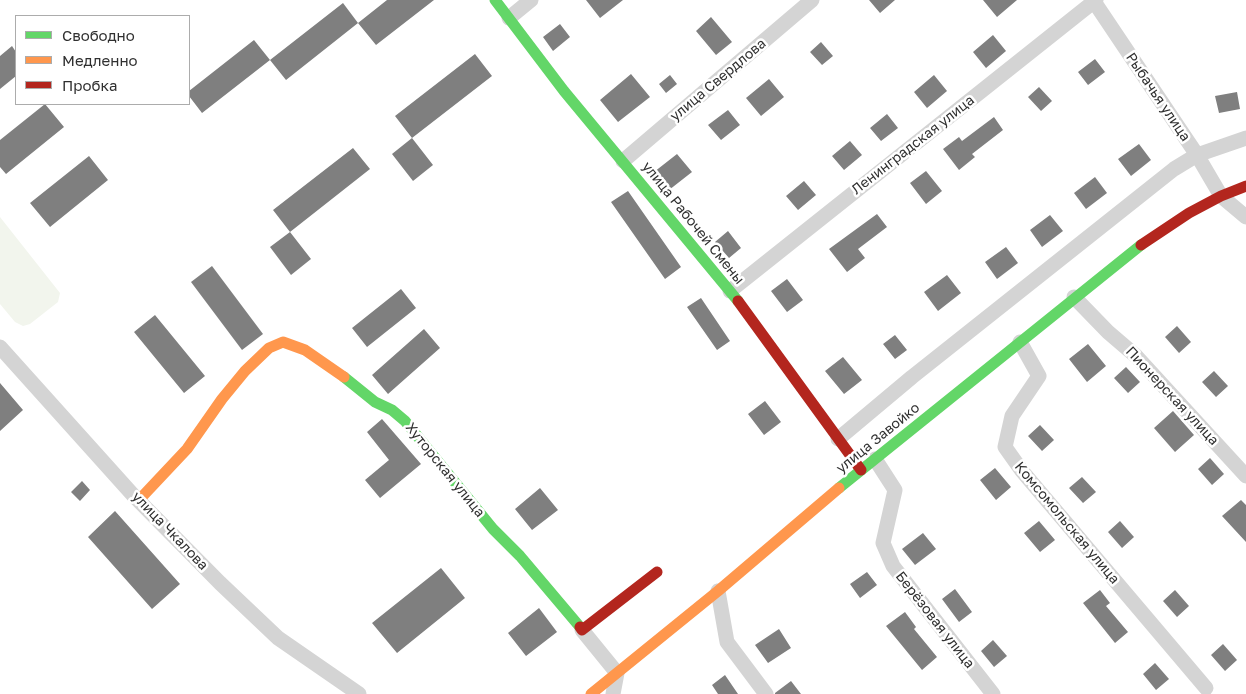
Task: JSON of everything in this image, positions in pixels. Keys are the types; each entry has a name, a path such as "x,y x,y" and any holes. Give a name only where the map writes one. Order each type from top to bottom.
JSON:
{"street":[{"name":"улица Рабочей Смены","path":"495,0 564,91 730,291 861,470"},
{"path":"509,18 531,0"},
{"name":"улица Свердлова","path":"623,161 812,0"},
{"name":"Рыбачья улица","path":"1094,1 1197,154 1221,196"},
{"name":"Ленинградская улица","path":"730,291 1094,1"},
{"path":"838,439 912,376 1174,169 1197,154 1246,138"},
{"name":"улица Завойко","path":"591,694 718,591 861,470 1143,243 1189,213 1221,196 1246,186"},
{"path":"1221,196 1246,217"},
{"name":"Пионерская улица","path":"1074,298 1108,332 1136,356 1246,476"},
{"name":"Хуторская улица","path":"139,500 187,449 222,399 245,371 269,348 283,342 305,350 375,402 392,410 405,421 493,529 520,556 582,630"},
{"name":"Комсомольская улица","path":"1020,342 1039,376 1012,416 1005,447 1028,478 1206,688"},
{"name":"улица Чкалова","path":"0,347 139,500 268,629 310,661 359,694"},
{"name":"Берёзовая улица","path":"875,459 895,490 883,543 892,566 993,694"},
{"path":"613,694 617,673 582,630 657,572"},
{"path":"718,591 727,642 766,694"}],"shaded area":[{"path":"0,217 60,293 58,302 30,324 23,326 15,322 0,304"}],"building":[{"path":"387,0 434,0 376,45 358,23"},
{"path":"586,0 623,0 600,18"},
{"path":"869,0 895,0 880,13"},
{"path":"983,0 1017,0 997,17"},
{"path":"343,3 358,23 286,80 270,60"},
{"path":"711,17 732,42 716,55 696,31"},
{"path":"560,24 570,37 553,51 543,37"},
{"path":"993,35 1006,51 986,68 973,52"},
{"path":"254,40 270,60 202,113 190,97 190,90"},
{"path":"821,42 833,56 822,65 810,52"},
{"path":"12,46 15,50 15,77 0,89 0,56"},
{"path":"475,54 492,76 412,138 395,116"},
{"path":"1095,59 1105,72 1088,85 1078,72"},
{"path":"631,74 650,97 618,122 600,100"},
{"path":"670,75 677,84 666,93 659,84"},
{"path":"934,75 947,91 927,108 914,92"},
{"path":"769,79 784,97 761,116 746,98"},
{"path":"1039,87 1052,101 1041,111 1028,97"},
{"path":"1237,92 1240,109 1219,113 1215,96"},
{"path":"44,105 46,105 64,127 6,174 0,167 0,140"},
{"path":"728,110 740,125 721,140 708,125"},
{"path":"887,114 898,128 881,141 870,128"},
{"path":"994,117 1003,130 972,154 975,157 959,170 943,149 959,137 962,141"},
{"path":"412,138 433,165 413,181 392,154"},
{"path":"850,141 862,155 844,170 832,156"},
{"path":"1139,144 1151,160 1131,176 1118,159"},
{"path":"353,148 370,169 290,232 273,210"},
{"path":"677,154 692,172 669,190 654,172"},
{"path":"89,156 108,180 50,227 30,203"},
{"path":"926,171 942,191 926,204 910,183"},
{"path":"1095,177 1107,193 1086,209 1074,193"},
{"path":"804,181 816,195 798,210 786,196"},
{"path":"628,191 681,267 665,279 611,202"},
{"path":"877,214 887,227 858,249 865,258 847,272 829,249"},
{"path":"1050,215 1063,231 1042,247 1030,230"},
{"path":"728,231 741,248 729,258 715,242"},
{"path":"290,232 311,259 291,275 270,247"},
{"path":"1006,247 1018,263 997,279 985,262"},
{"path":"212,266 263,334 242,350 191,282"},
{"path":"947,275 961,293 938,311 924,292"},
{"path":"787,279 803,300 787,312 771,291"},
{"path":"401,289 416,308 367,347 352,328"},
{"path":"701,298 730,341 717,350 687,307"},
{"path":"155,315 205,376 184,393 134,332"},
{"path":"1177,326 1191,342 1179,353 1165,337"},
{"path":"424,329 440,348 388,394 372,375"},
{"path":"895,335 907,350 895,359 883,344"},
{"path":"1088,344 1106,366 1087,382 1069,359"},
{"path":"843,357 862,380 844,394 825,371"},
{"path":"1126,367 1140,382 1128,393 1114,378"},
{"path":"1214,371 1228,386 1216,397 1202,382"},
{"path":"0,383 23,410 0,431"},
{"path":"765,401 781,422 764,435 748,414"},
{"path":"1173,411 1194,435 1175,452 1154,428"},
{"path":"382,419 421,464 380,498 365,480 389,460 367,432"},
{"path":"1040,425 1054,440 1042,451 1028,436"},
{"path":"1210,458 1224,474 1212,485 1198,469"},
{"path":"995,468 1011,487 996,500 980,480"},
{"path":"1082,477 1096,492 1083,503 1069,488"},
{"path":"82,481 90,490 80,501 71,492"},
{"path":"540,488 558,510 532,530 515,509"},
{"path":"1241,500 1246,505 1246,542 1222,516"},
{"path":"115,511 180,584 152,609 88,537"},
{"path":"1039,521 1055,540 1040,552 1024,533"},
{"path":"1120,521 1134,537 1122,548 1108,532"},
{"path":"923,533 936,549 915,565 902,549"},
{"path":"441,568 465,598 397,653 372,623"},
{"path":"867,572 877,585 860,598 850,584"},
{"path":"955,589 972,612 959,622 942,599"},
{"path":"1100,590 1110,603 1106,606 1128,632 1115,643 1083,603"},
{"path":"1175,590 1189,606 1177,617 1163,601"},
{"path":"539,608 557,632 526,656 508,633"},
{"path":"905,612 916,627 914,629 937,657 922,670 886,626"},
{"path":"779,629 791,648 768,663 755,645"},
{"path":"993,640 1007,656 994,667 981,651"},
{"path":"1223,644 1237,660 1225,671 1211,655"},
{"path":"1155,663 1169,679 1156,690 1143,674"},
{"path":"725,675 738,694 718,694 712,685"},
{"path":"791,681 801,694 775,694 775,693"}],"traffic: fast":[{"path":"495,0 564,91 738,301"},
{"path":"839,488 1141,245"},
{"path":"344,377 375,402 392,410 405,421 493,529 520,556 580,627"}],"traffic: slow":[{"path":"139,500 187,449 222,399 245,371 269,348 283,342 305,350 344,377"},
{"path":"591,694 718,591 839,488"}],"traffic: jam":[{"path":"1141,245 1189,213 1221,196 1246,186"},
{"path":"738,301 861,470"},
{"path":"580,627 582,630 657,572"}]}
